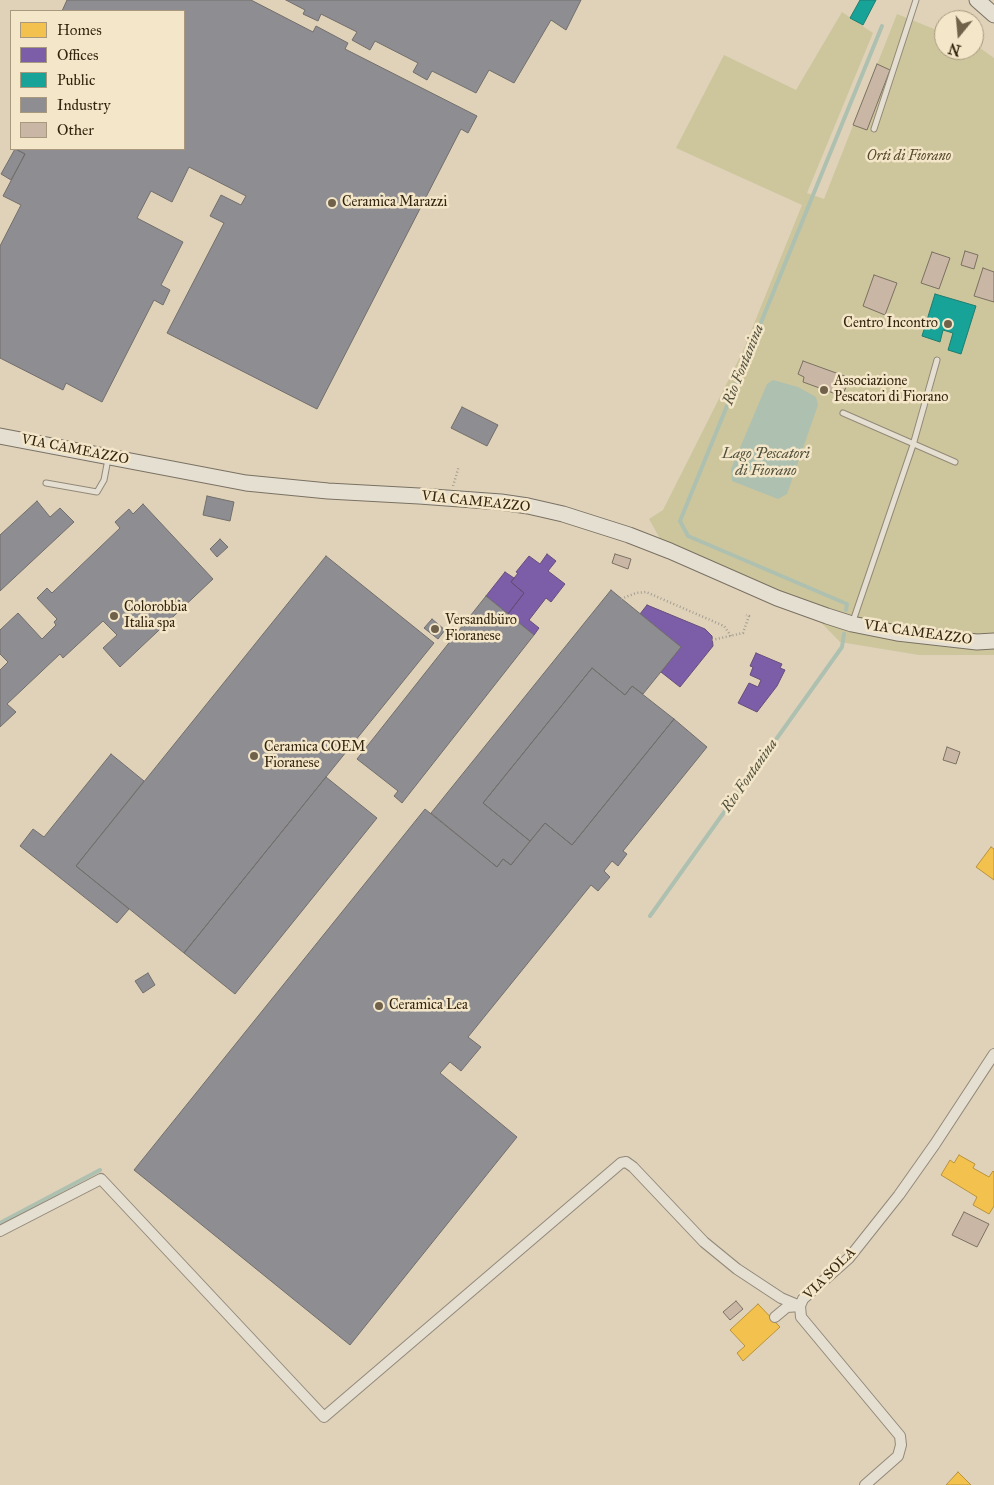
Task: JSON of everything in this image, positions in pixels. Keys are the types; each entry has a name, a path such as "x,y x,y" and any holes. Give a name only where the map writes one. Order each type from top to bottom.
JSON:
{"street":[{"path":"977,0 994,15"},
{"name":"VIA CAMEAZZO","path":"0,436 274,487 502,502 536,508 629,535 777,598 852,624 897,633 977,642 994,641"},
{"name":"VIA SOLA","path":"865,1485 898,1456 901,1445 900,1436 801,1316 800,1306 804,1299 849,1258 899,1195 994,1054"},
{"path":"0,1231 101,1179 324,1417 621,1163 626,1162 634,1167 704,1242 736,1270 781,1298 800,1306"},
{"path":"775,1316 787,1307 800,1306"}],"lane":[{"path":"874,128 916,0"},
{"path":"852,624 913,445 937,360"},
{"path":"843,414 955,462"},
{"path":"46,483 97,492 104,480 108,456"}],"path":[{"path":"452,488 459,466"},
{"path":"621,598 646,592 724,626 731,636"},
{"path":"712,640 743,633 749,616 746,614"}],"green space":[{"name":"Orti di Fiorano","path":"842,12 873,33 807,193 824,199 897,14 934,29 934,60 984,60 984,51 994,58 994,655 919,655 840,642 809,610 668,553 649,519 663,510 743,351 802,205 676,148 724,55 796,90"}],"water":[{"name":"Lago Pescatori di Fiorano","path":"773,380 798,387 816,397 818,405 787,494 778,499 732,481 731,469 767,384"}],"building: Homes":[{"path":"991,847 994,849 994,880 976,867"},
{"path":"959,1155 975,1164 973,1168 989,1177 994,1172 994,1206 989,1214 973,1205 977,1197 941,1175 950,1160 954,1163"},
{"path":"758,1304 780,1327 743,1361 737,1353 745,1346 730,1330"},
{"path":"958,1472 971,1485 946,1485"}],"building: Offices":[{"path":"547,554 556,561 548,571 565,584 551,602 546,598 529,620 539,628 534,635 508,614 524,593 511,582 518,573 516,572 529,556 540,564"},
{"path":"505,572 514,578 511,582 524,593 508,614 486,596"},
{"path":"647,605 705,629 712,636 713,646 680,687 661,672 681,647 640,614"},
{"path":"756,653 782,664 780,668 785,670 777,686 757,712 738,703 749,683 758,687 761,680 750,675 753,667 750,666"}],"building: Public":[{"path":"860,0 876,0 863,25 850,18"},
{"name":"Centro Incontro","path":"935,294 976,306 961,354 948,350 953,333 943,330 940,342 922,336"}],"building: Industry":[{"name":"Ceramica Marazzi","path":"67,0 251,0 313,32 316,26 348,43 345,49 477,116 468,133 461,129 317,409 167,333 224,223 210,216 221,195 241,205 246,196 189,167 172,202 151,191 137,218 183,242 161,285 170,290 163,305 154,300 102,402 66,383 63,390 0,358 0,246 21,205 3,196 25,154 18,150 185,150 185,10 62,10"},
{"path":"286,0 581,0 566,30 551,20 514,83 489,70 476,93 432,71 427,80 413,72 418,63 375,41 370,50 352,40 357,32 321,14 318,21 303,14 305,10"},
{"path":"14,150 25,154 11,180 1,174"},
{"path":"462,407 498,425 487,446 451,428"},
{"path":"207,496 234,502 230,521 203,515"},
{"path":"37,501 50,517 60,508 74,522 0,591 0,535"},
{"name":"Colorobbia Italia spa","path":"143,504 213,579 120,667 103,648 117,635 103,621 63,658 60,654 7,704 16,712 0,727 0,670 8,662 0,654 0,630 18,613 42,639 56,625 54,622 57,619 37,598 47,588 52,593 120,528 115,522 129,509 133,514"},
{"path":"220,539 228,547 217,557 210,549"},
{"name":"Ceramica COEM Fioranese","path":"326,556 434,643 184,953 76,866"},
{"path":"611,590 681,647 643,694 632,686 625,695 592,668 483,803 530,841 511,865 503,859 497,867 431,813"},
{"name":"Ceramica COEM Fioranese","path":"486,596 534,635 402,803 394,796 398,791 357,759"},
{"name":"Versandbüro Fioranese","path":"432,619 445,630 438,639 424,628"},
{"path":"592,668 625,695 632,686 674,719 572,845 545,823 530,841 483,803"},
{"name":"Ceramica Lea","path":"674,719 707,747 623,851 627,854 618,866 612,861 604,871 610,877 598,891 591,885 468,1037 481,1047 461,1071 450,1062 440,1073 517,1137 350,1345 134,1170 425,809 497,867 503,859 511,865 545,823 572,845"},
{"path":"111,754 144,781 76,866 129,909 117,923 20,846 33,829 44,837"},
{"name":"Ceramica COEM Fioranese","path":"326,777 377,818 235,994 184,953"},
{"path":"148,973 155,985 143,993 135,981"}],"building: Other":[{"path":"877,64 890,70 867,130 853,125"},
{"path":"965,251 978,255 974,269 961,265"},
{"path":"932,252 950,258 939,289 921,283"},
{"path":"983,268 994,272 994,302 974,296"},
{"path":"874,275 897,283 885,315 863,306"},
{"name":"Associazione Pescatori di Fiorano","path":"803,361 850,378 843,394 837,392 836,394 803,382 804,377 798,374"},
{"path":"615,554 631,559 628,569 612,563"},
{"path":"947,747 960,752 956,764 943,760"},
{"path":"964,1212 989,1224 977,1247 952,1235"},
{"path":"736,1301 743,1309 730,1320 723,1312"}],"waterway":[{"name":"Rio Fontanina","path":"846,610 847,604 688,536 680,521 882,26"},
{"name":"Rio Fontanina","path":"650,916 842,647 844,634"},
{"name":"Rio Fontanina","path":"0,1223 100,1170"}],"place":[{"name":"Ceramica Marazzi","path":"332,203"},
{"name":"Centro Incontro","path":"948,324"},
{"name":"Associazione Pescatori di Fiorano","path":"824,390"},
{"name":"Colorobbia Italia spa","path":"114,616"},
{"name":"Versandbüro Fioranese","path":"435,629"},
{"name":"Ceramica COEM Fioranese","path":"254,756"},
{"name":"Ceramica Lea","path":"379,1006"}]}
